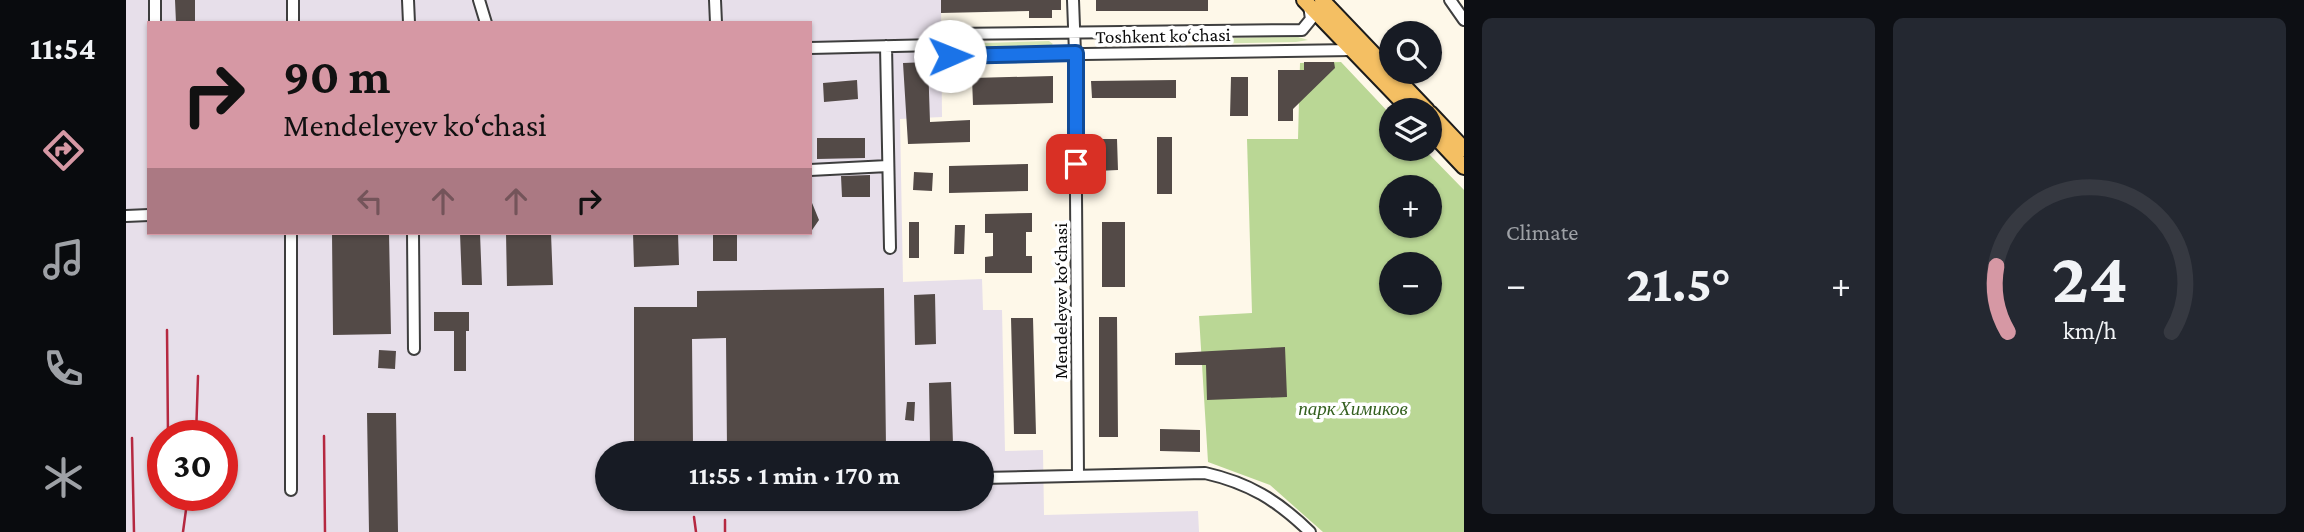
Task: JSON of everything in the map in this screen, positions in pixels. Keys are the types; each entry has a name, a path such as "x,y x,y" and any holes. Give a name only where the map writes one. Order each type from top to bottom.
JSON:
{"main road":[{"path":"1312,2 1352,50 1398,98"},
{"path":"1312,2 1413,98"},
{"path":"1442,126 1464,149"},
{"path":"1442,144 1464,167"}],"street":[{"path":"155,0 155,21"},
{"path":"293,0 293,21"},
{"path":"408,0 409,21"},
{"path":"479,0 485,21"},
{"path":"715,0 716,21"},
{"name":"Mendeleyev ko‘chasi","path":"1073,0 1076,53 1078,475"},
{"path":"1450,0 1464,20"},
{"name":"Toshkent ko‘chasi","path":"937,45 949,34 1302,30 1311,19 1312,2"},
{"name":"Toshkent ko‘chasi","path":"812,48 937,45 950,56 1352,50"},
{"path":"886,46 890,248"},
{"path":"812,170 888,166"},
{"path":"126,216 147,215"},
{"path":"291,235 291,490"},
{"path":"413,235 415,349"},
{"path":"994,478 1205,473 1235,480 1266,495 1310,532"}],"shaded area":[{"path":"126,0 941,0 942,117 900,119 903,282 982,279 983,310 1002,310 1005,451 1043,450 1044,515 1198,511 1199,532 126,532"}],"green space":[{"path":"1295,36 1308,40 1190,42 1194,39"},
{"path":"1049,41 1053,44 1049,47 949,47 954,44"},
{"name":"парк Химиков","path":"1341,62 1379,102 1379,161 1436,161 1464,190 1464,532 1323,532 1270,485 1208,462 1199,316 1252,313 1247,139 1298,139 1300,63"}],"building":[{"path":"175,0 195,0 195,21 176,21"},
{"path":"941,0 1061,0 1061,10 1052,10 1052,18 1029,18 1029,11 941,13"},
{"path":"1096,0 1208,0 1208,11 1096,11"},
{"path":"928,62 930,122 970,120 970,142 908,144 903,63"},
{"path":"1304,62 1334,62 1335,68 1293,109 1293,121 1278,121 1278,70 1304,70"},
{"path":"1053,76 1053,103 973,105 972,78"},
{"path":"1231,77 1248,77 1248,116 1230,116"},
{"path":"857,80 858,99 824,102 823,83"},
{"path":"1176,80 1176,98 1092,98 1091,81"},
{"path":"1157,137 1172,137 1172,194 1157,194"},
{"path":"817,138 865,138 865,158 817,159"},
{"path":"1097,139 1117,139 1118,170 1097,171"},
{"path":"1028,164 1028,191 949,193 949,166"},
{"path":"914,172 933,173 932,191 913,190"},
{"path":"870,175 870,197 842,197 841,176"},
{"path":"812,203 819,220 812,230"},
{"path":"1032,213 1032,232 1026,232 1026,256 1032,256 1032,273 985,273 985,257 993,256 993,233 985,233 985,214"},
{"path":"909,222 919,222 919,258 909,258"},
{"path":"1102,222 1125,222 1125,287 1102,287"},
{"path":"955,225 965,225 964,254 954,254"},
{"path":"332,235 389,235 391,334 333,335"},
{"path":"460,235 480,235 482,285 462,285"},
{"path":"506,235 551,235 553,285 507,286"},
{"path":"633,235 678,235 679,265 634,267"},
{"path":"713,235 737,235 737,261 713,261"},
{"path":"884,288 886,441 727,441 726,338 692,339 693,441 634,441 634,307 697,307 697,291"},
{"path":"935,294 936,344 915,345 914,295"},
{"path":"434,312 469,312 466,371 454,371 454,331 434,331"},
{"path":"1099,317 1117,317 1118,437 1099,437"},
{"path":"1011,318 1033,318 1036,434 1014,434"},
{"path":"1285,347 1287,397 1207,400 1206,365 1175,365 1175,353"},
{"path":"379,350 396,351 395,369 378,368"},
{"path":"951,382 953,441 930,441 929,383"},
{"path":"907,402 915,402 914,421 905,420"},
{"path":"367,413 396,413 398,532 369,532"},
{"path":"1160,429 1200,430 1200,452 1160,451"}],"railway":[{"path":"167,330 168,420"},
{"path":"197,420 198,376"},
{"path":"324,436 325,532"},
{"path":"132,438 134,532"},
{"path":"183,532 186,511"},
{"path":"694,517 696,532"},
{"path":"725,520 725,532"}],"route":[{"path":"950,56 1076,53 1076,164"}]}
